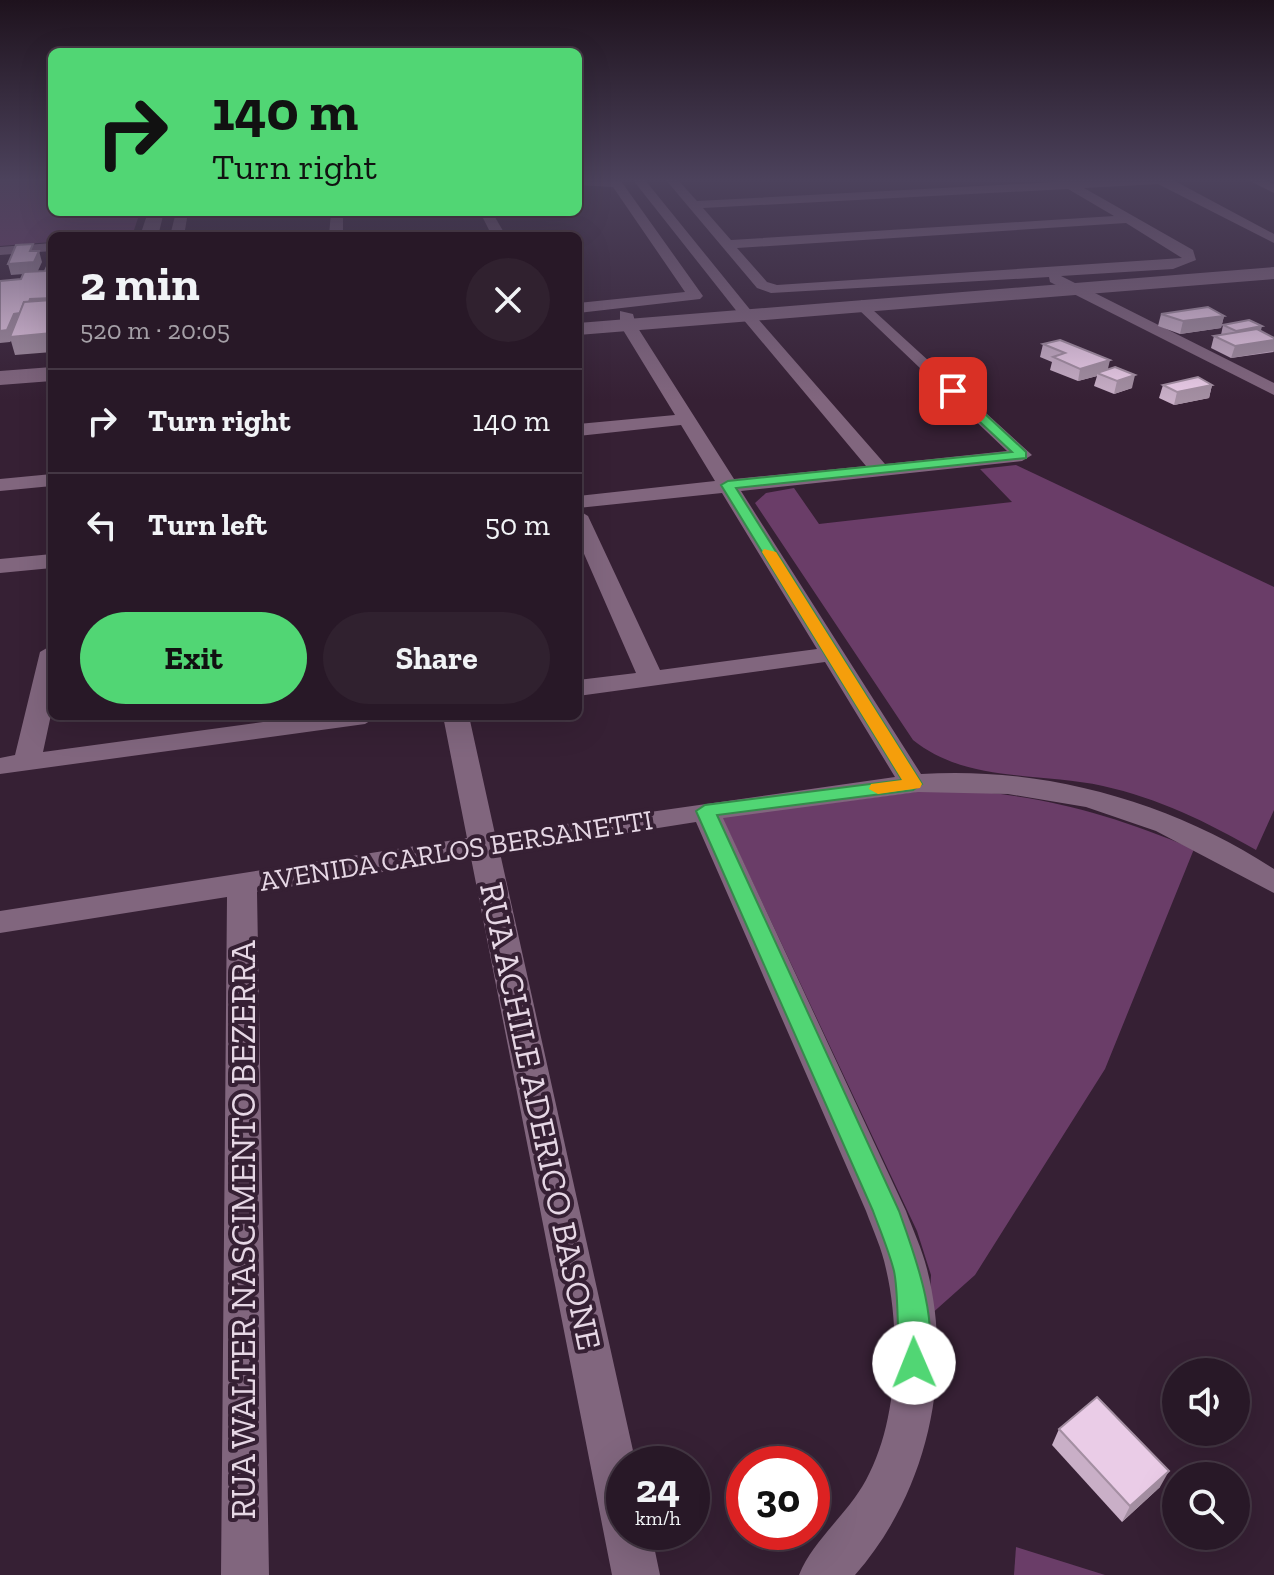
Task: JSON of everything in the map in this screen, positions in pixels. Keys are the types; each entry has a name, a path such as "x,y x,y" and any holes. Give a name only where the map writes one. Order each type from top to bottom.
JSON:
{"street":[{"path":"582,308 695,296 665,254"},
{"path":"698,254 878,468"},
{"path":"736,254 762,285 776,290 1173,265 1189,260 1188,254"},
{"path":"743,310 862,305 1274,263"},
{"path":"582,328 627,320 1063,284 1274,273"},
{"path":"1063,284 1274,390"},
{"path":"582,502 1022,455 862,305"},
{"path":"582,318 627,320"},
{"path":"627,320 685,419 913,784"},
{"path":"0,367 48,362"},
{"path":"0,378 48,374"},
{"path":"582,430 685,419"},
{"path":"0,485 48,480"},
{"path":"582,525 651,678"},
{"path":"0,566 48,561"},
{"path":"582,687 832,654"},
{"path":"48,664 13,765 238,725 309,720"},
{"name":"RUA ACHILE ADERICO BASONE","path":"457,720 609,1446"},
{"name":"AVENIDA CARLOS BERSANETTI","path":"0,922 705,811 913,784 965,781 1020,786 1131,810 1183,828 1219,846 1274,883"},
{"path":"705,811 886,1211 907,1271 915,1332 913,1394 896,1467 868,1522 823,1575"},
{"name":"RUA WALTER NASCIMENTO BEZERRA","path":"242,884 245,1575"},
{"path":"631,1550 636,1575"}],"shaded area":[{"path":"1016,465 1274,587 1274,810 1256,850 1201,821 1143,797 1079,782 980,770 934,754 913,740 755,503 766,493 794,488 819,524 1012,502 980,469"},
{"path":"939,789 1007,795 1070,807 1131,825 1194,849 1105,1069 975,1275 929,1316 931,1275 917,1231 722,817"},
{"path":"1016,1547 1105,1575 1014,1575"}],"building":[{"path":"12,254 38,254 34,262 8,264"},
{"path":"48,264 48,298 24,302 7,330 0,331 0,281 21,279 24,272 45,271"},
{"path":"48,300 48,333 10,337 24,302"},
{"path":"1208,307 1224,316 1183,321 1161,314"},
{"path":"1249,320 1262,326 1236,331 1223,325"},
{"path":"1257,329 1274,340 1235,346 1214,336"},
{"path":"1060,340 1110,360 1080,369 1053,357 1065,353 1043,344"},
{"path":"1115,367 1135,375 1117,381 1097,373"},
{"path":"1198,377 1212,385 1177,392 1163,385"},
{"path":"1097,1397 1162,1464 1162,1477 1130,1506 1059,1429"}],"slow traffic":[{"path":"769,552 913,784 878,789"}],"route":[{"path":"914,1363 915,1332 907,1271 886,1211 705,811 913,784 728,485 1022,455 953,391"}]}
